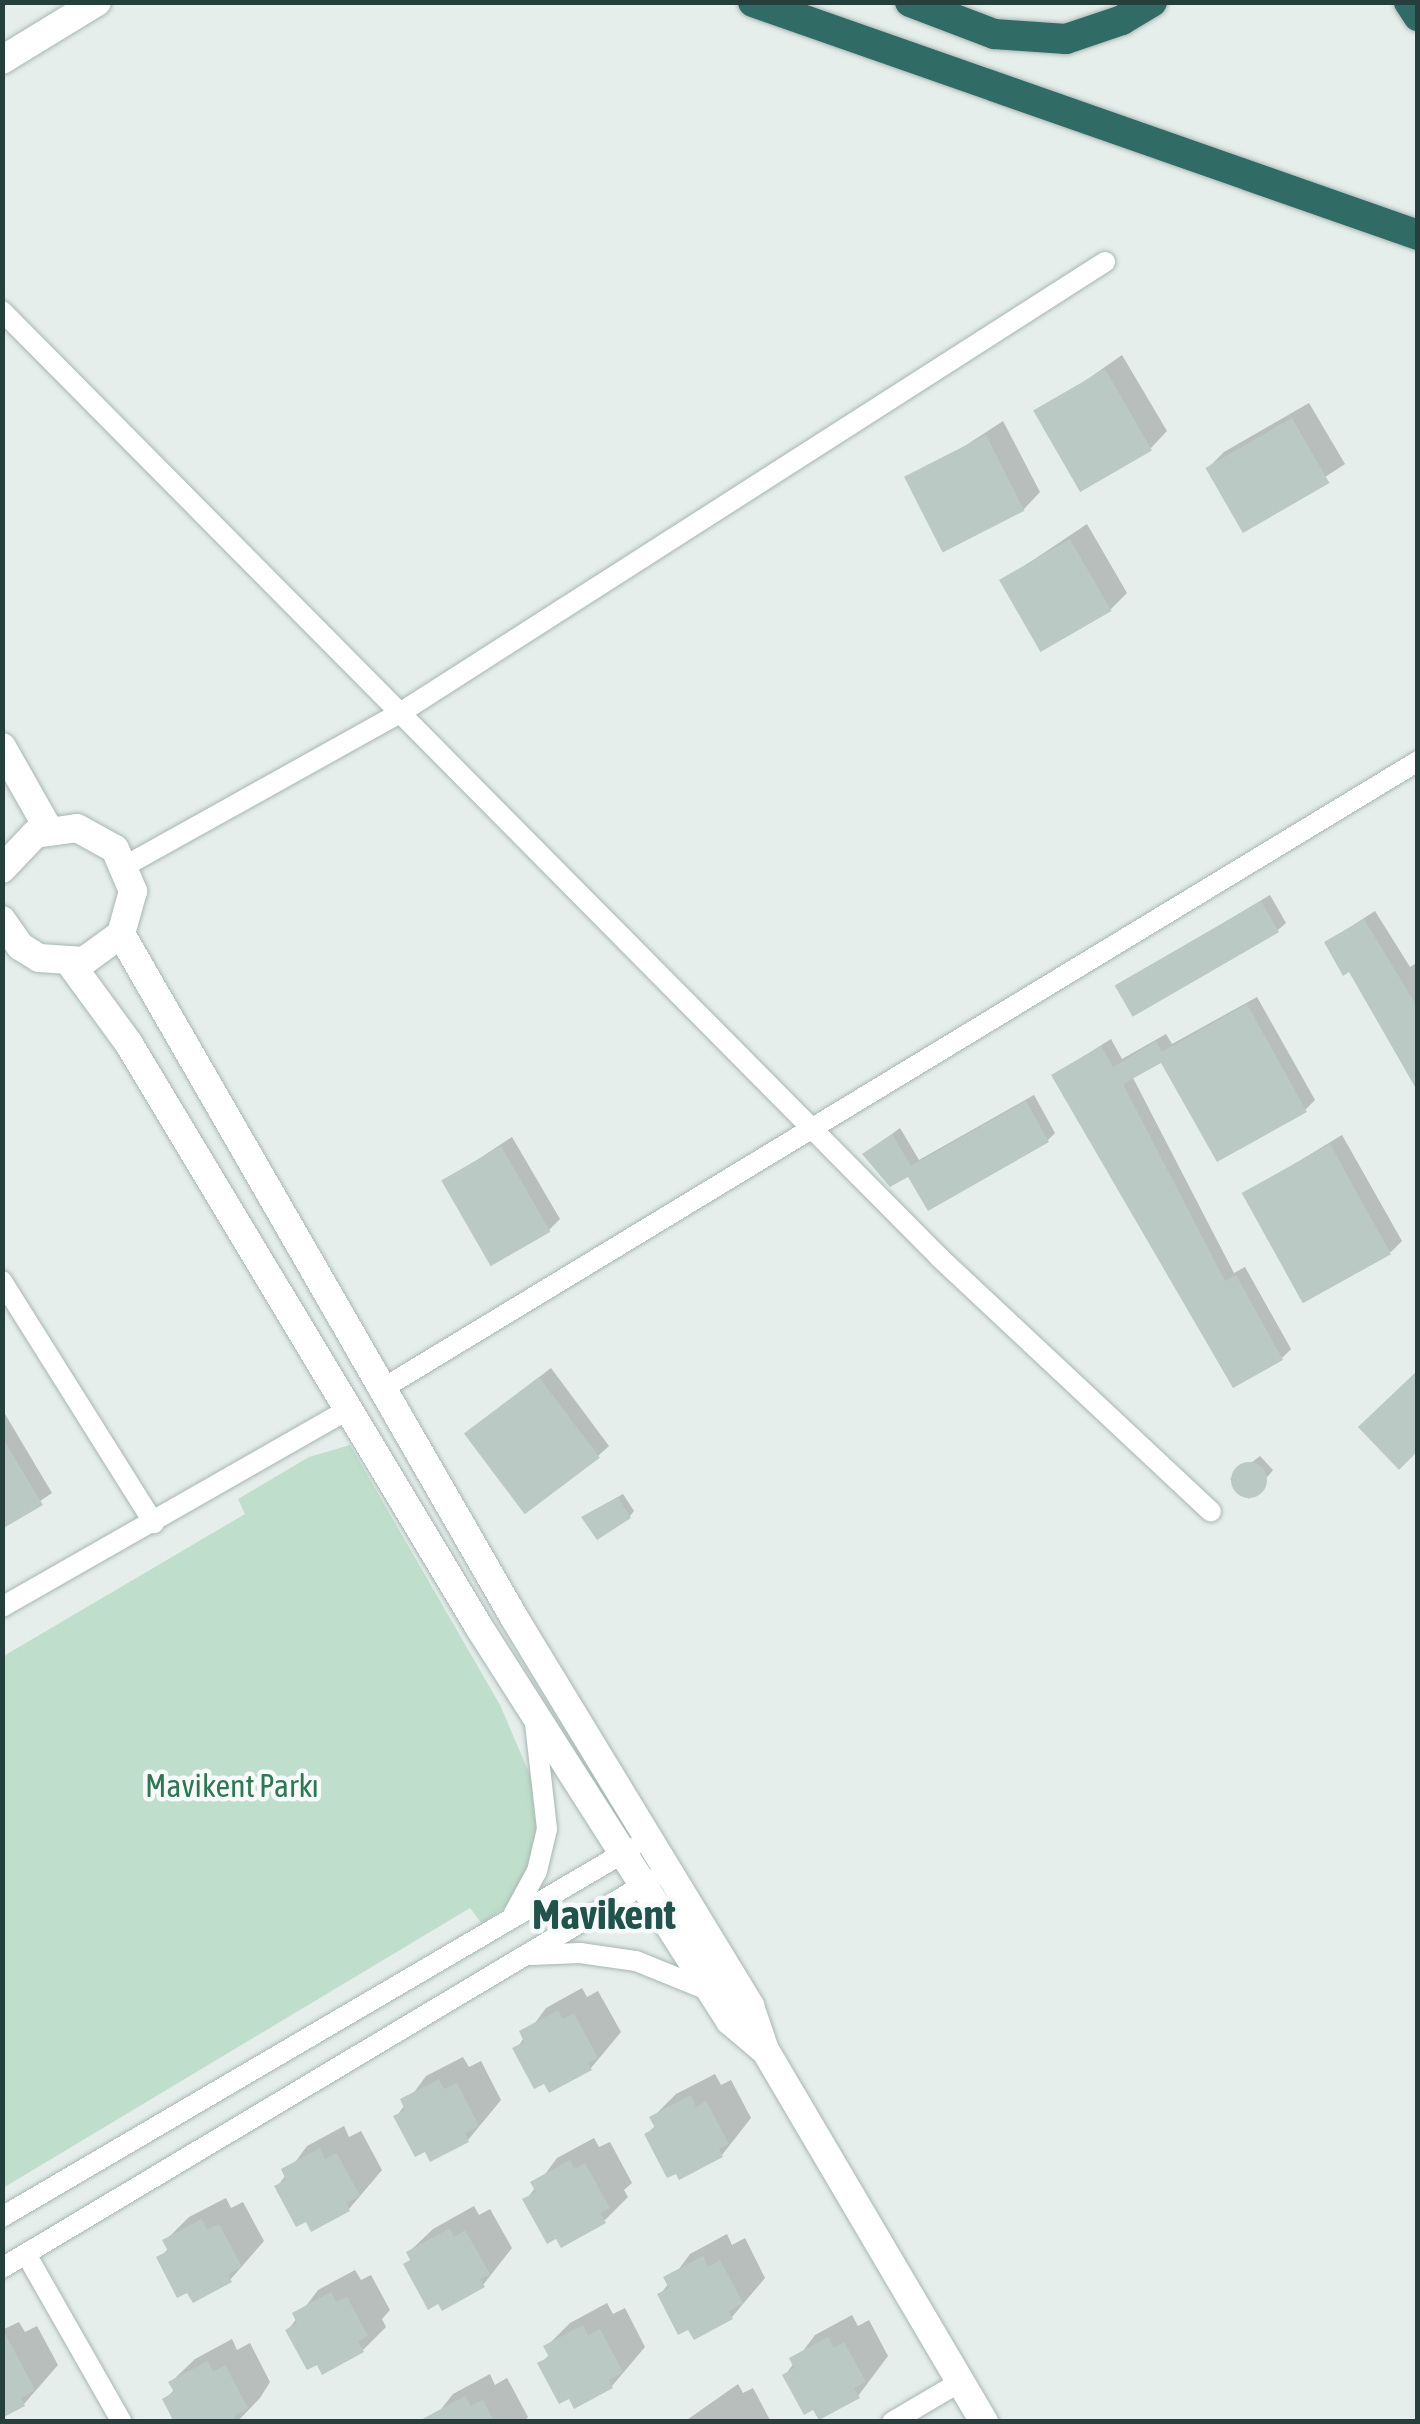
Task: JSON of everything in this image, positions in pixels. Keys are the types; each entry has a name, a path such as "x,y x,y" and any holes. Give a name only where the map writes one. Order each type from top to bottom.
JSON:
{"highway":[{"path":"753,2 1418,235"},
{"path":"910,2 994,34 1066,39 1122,20 1152,2"},
{"path":"1410,2 1418,16"}],"main road":[{"path":"2,60 97,2"},
{"path":"2,747 48,830"},
{"path":"5,855 48,830 98,836 125,866 133,891 121,934 105,951 70,963 39,958 6,933"},
{"path":"121,934 382,1390 635,1846 750,2006 764,2050 984,2422"},
{"path":"70,963 129,1044 532,1711 635,1846"},
{"path":"655,1878 711,1992 730,2021 764,2050"}],"street":[{"path":"125,866 400,713 1106,262"},
{"path":"2,311 812,1128 1211,1512"},
{"path":"382,1390 1418,761"},
{"path":"2,1281 154,1522"},
{"path":"2,1607 348,1410"},
{"path":"510,1920 537,1870 547,1829 532,1711"},
{"path":"2,2217 635,1846"},
{"path":"2,2268 655,1878"},
{"path":"524,1956 608,1956 662,1969 711,1992"},
{"path":"26,2254 122,2422"},
{"path":"892,2422 960,2382"}],"green space":[{"name":"Mavikent Parkı","path":"350,1445 500,1705 539,1796 539,1856 513,1901 482,1924 470,1908 3,2188 2,1657 245,1514 238,1499 309,1457"}],"building":[{"path":"1105,369 1152,450 1080,492 1033,410"},
{"path":"1292,418 1330,483 1243,533 1205,468"},
{"path":"986,435 1025,511 943,553 904,477"},
{"path":"1070,539 1112,611 1040,652 999,580"},
{"path":"1261,901 1279,932 1133,1017 1115,985"},
{"path":"1364,919 1418,1008 1418,1092 1349,972 1343,976 1324,942"},
{"path":"1247,1004 1307,1112 1217,1162 1161,1063 1123,1084 1225,1281 1236,1275 1283,1360 1233,1388 1051,1075 1101,1046 1113,1067 1156,1041 1162,1052"},
{"path":"1026,1101 1049,1142 928,1211 908,1177 890,1187 862,1154 892,1134 911,1166"},
{"path":"1330,1144 1391,1254 1303,1303 1242,1193"},
{"path":"501,1146 550,1232 491,1266 441,1180"},
{"path":"1418,1370 1418,1451 1399,1470 1358,1427"},
{"path":"539,1377 600,1458 525,1514 464,1434"},
{"path":"2,1437 43,1505 2,1529"},
{"path":"1249,1462 1261,1468 1267,1480 1261,1492 1249,1498 1237,1492 1231,1480 1237,1468"},
{"path":"618,1497 631,1518 597,1540 581,1517"},
{"path":"558,2010 563,2019 574,2013 598,2058 588,2063 592,2070 549,2093 544,2084 534,2089 512,2048 524,2042 519,2031"},
{"path":"439,2079 444,2089 457,2083 479,2126 465,2133 469,2142 430,2162 425,2152 415,2157 393,2116 405,2110 400,2099"},
{"path":"691,2095 696,2107 706,2101 729,2144 719,2149 723,2157 679,2180 676,2174 667,2178 644,2134 655,2128 649,2117"},
{"path":"320,2148 325,2159 337,2153 360,2196 346,2203 350,2211 311,2232 306,2222 296,2227 274,2186 286,2180 281,2169"},
{"path":"570,2160 575,2169 585,2163 610,2208 600,2213 606,2223 561,2248 556,2239 547,2244 522,2199 536,2192 530,2182"},
{"path":"202,2219 207,2230 219,2224 242,2267 228,2274 232,2282 193,2303 187,2293 177,2298 156,2257 168,2251 162,2240"},
{"path":"450,2228 454,2237 465,2230 490,2274 480,2279 485,2287 442,2311 438,2304 428,2310 403,2264 410,2260 406,2252"},
{"path":"703,2256 708,2267 720,2260 743,2303 729,2311 733,2319 694,2340 688,2330 678,2335 657,2294 669,2288 663,2277"},
{"path":"331,2292 336,2302 347,2297 368,2336 358,2341 364,2352 322,2375 317,2365 307,2370 285,2330 297,2323 292,2313"},
{"path":"583,2325 588,2336 600,2329 623,2372 609,2380 613,2388 574,2409 569,2399 559,2404 537,2363 549,2357 543,2346"},
{"path":"2,2328 35,2390 21,2398 25,2406 2,2418"},
{"path":"828,2337 834,2348 844,2342 866,2382 854,2388 860,2398 819,2420 813,2410 804,2415 782,2375 794,2368 789,2358"},
{"path":"208,2361 213,2372 225,2365 248,2408 234,2416 237,2422 174,2422 162,2399 174,2392 168,2382"},
{"path":"465,2396 471,2406 483,2400 494,2422 417,2422"}],"district":[{"name":"Mavikent","path":"604,1914"}]}
